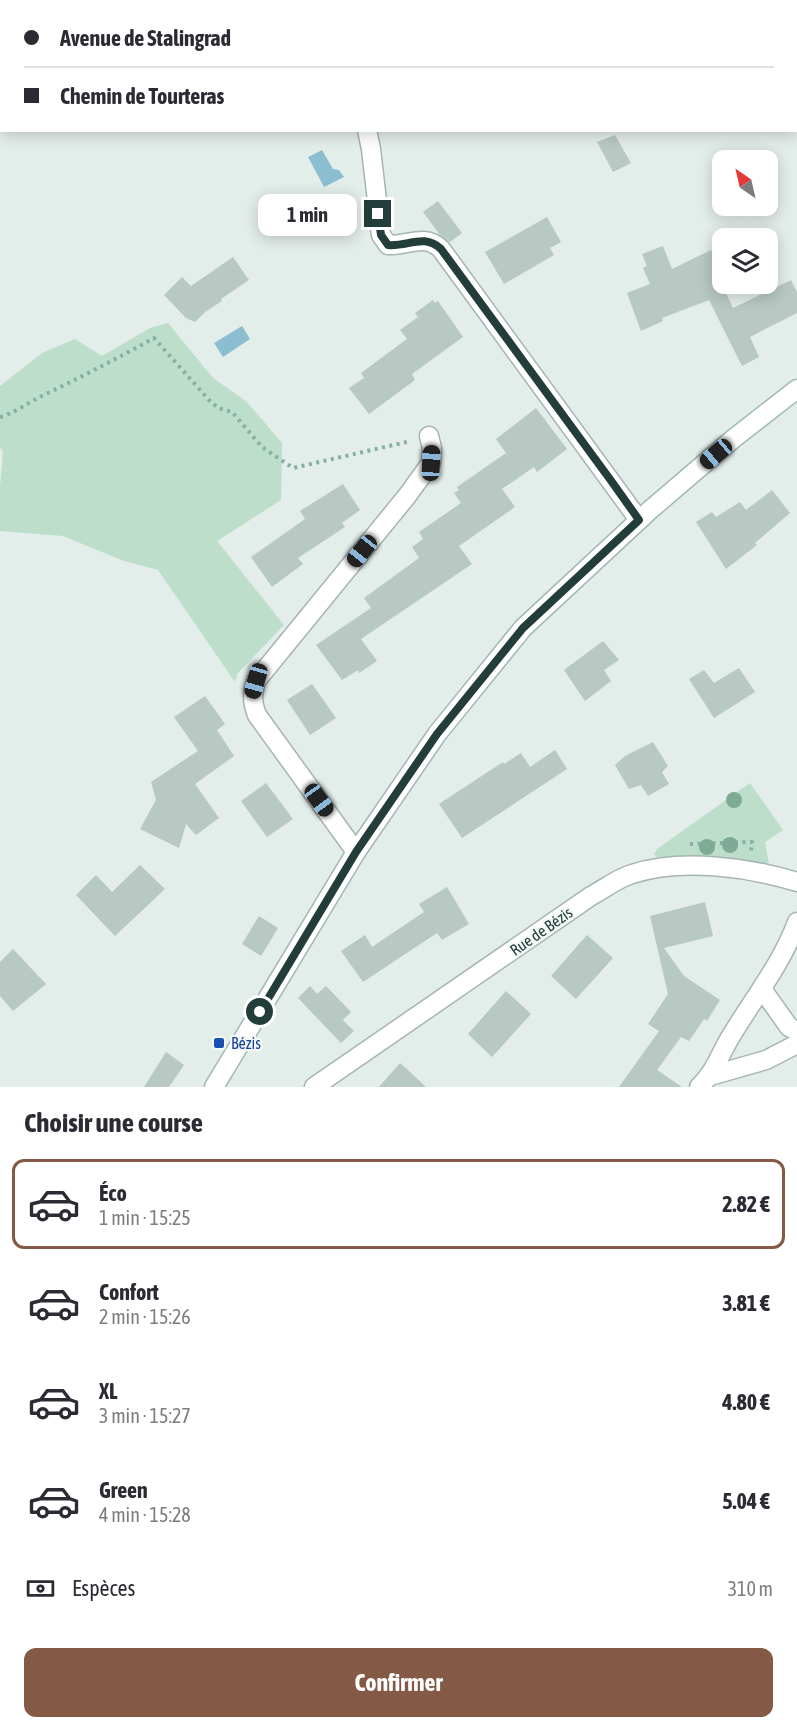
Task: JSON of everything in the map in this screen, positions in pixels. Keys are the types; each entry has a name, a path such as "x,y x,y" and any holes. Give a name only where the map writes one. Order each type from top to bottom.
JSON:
{"street":[{"path":"367,132 381,235 385,242 388,245 397,246 420,240 430,241 441,249 639,520"},
{"path":"214,1087 356,852 437,734 523,628 639,520 733,439 797,389"},
{"path":"356,852 257,715 252,704 252,694 256,681 407,496 431,463 432,448 429,436"},
{"name":"Rue de Bézis","path":"314,1087 591,896 630,874 654,869 712,865 773,875 797,882"},
{"path":"705,1082 730,1037 762,989 797,922"},
{"path":"762,989 789,1027 797,1031"},
{"path":"705,1082 766,1060 797,1044"}],"path":[{"path":"0,417 12,413 154,338 209,400 218,408 232,412 262,447 293,468 429,436"},
{"path":"702,842 752,842"}],"green space":[{"path":"168,323 213,378 246,401 282,443 281,500 217,541 284,625 237,674 235,682 158,570 124,561 63,536 0,531 3,451 0,448 0,386 42,353 75,339 102,356 150,328"},
{"path":"750,783 783,830 765,842 769,864 696,857 656,857 654,854 657,849"}],"water":[{"path":"322,150 333,169 339,170 344,177 324,187 308,157"},
{"path":"242,326 250,339 223,357 214,343"}],"building":[{"path":"615,135 631,163 613,172 597,142"},
{"path":"438,201 462,233 450,242 440,235 423,212"},
{"path":"547,217 561,242 550,248 554,255 504,284 485,252"},
{"path":"663,246 672,269 711,250 712,294 726,294 733,308 762,294 778,294 778,286 791,280 797,292 797,313 750,337 759,357 742,366 709,300 662,318 663,321 641,331 627,293 650,284 643,268 647,266 642,254"},
{"path":"233,257 249,280 221,299 222,301 195,322 186,318 164,295 182,277 191,286"},
{"path":"433,300 435,303 438,301 463,337 412,374 415,380 369,414 349,388 364,378 361,373 407,339 400,330 418,317 415,313"},
{"path":"536,408 567,449 537,472 534,467 502,489 515,507 459,546 472,564 361,639 377,661 359,673 358,670 342,680 316,645 371,608 364,598 419,558 412,547 423,539 419,532 461,503 454,493 459,490 457,487 506,453 496,439"},
{"path":"343,484 360,510 342,523 345,527 298,558 303,564 272,587 251,557 305,519 300,511"},
{"path":"772,490 790,513 755,543 757,545 726,569 696,522 712,512 716,517 740,502 746,510"},
{"path":"603,641 619,660 604,670 611,681 585,701 564,670"},
{"path":"739,668 755,692 714,718 689,679 704,670 714,683"},
{"path":"312,684 336,718 310,735 287,700"},
{"path":"205,696 225,724 217,730 234,756 195,784 219,818 196,835 186,824 179,848 140,829 156,800 151,782 198,751 174,717"},
{"path":"653,742 668,766 662,772 669,784 648,796 641,785 629,789 615,765 625,756"},
{"path":"555,750 567,769 462,838 439,804 503,762 504,764 521,753 530,767"},
{"path":"266,783 293,819 267,837 241,801"},
{"path":"140,865 165,889 115,936 76,895 96,875 112,892"},
{"path":"447,887 469,924 442,940 437,933 363,982 341,951 365,935 372,947 424,912 419,904"},
{"path":"705,902 713,936 664,948 684,976 720,1000 707,1021 704,1019 689,1041 681,1037 657,1070 682,1087 619,1087 659,1031 648,1024 668,994 650,916"},
{"path":"259,916 278,928 261,956 242,944"},
{"path":"587,935 613,958 576,999 551,976"},
{"path":"13,949 46,984 13,1011 0,996 0,962"},
{"path":"310,986 317,994 326,986 351,1012 343,1020 354,1031 341,1043 298,998"},
{"path":"506,991 531,1014 492,1057 468,1034"},
{"path":"166,1052 184,1065 169,1087 144,1087"},
{"path":"400,1063 408,1070 426,1087 379,1087"}],"place":[{"name":"Bézis","path":"219,1043"}],"route":[{"path":"260,1012 356,852 437,734 523,628 639,520 441,249 430,241 420,240 410,244 388,245 381,235 378,214"}]}
